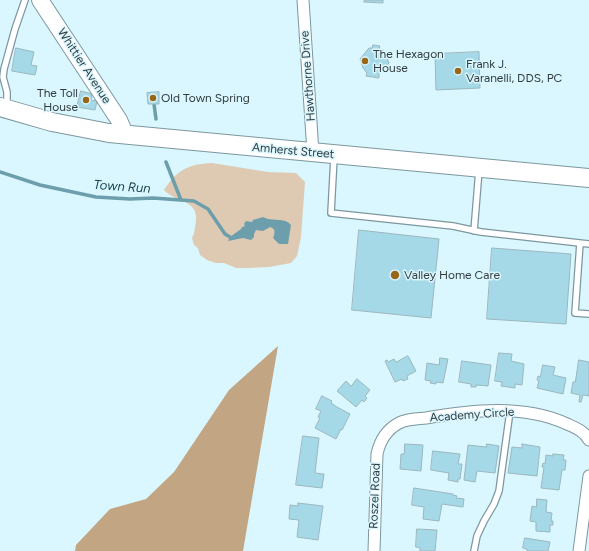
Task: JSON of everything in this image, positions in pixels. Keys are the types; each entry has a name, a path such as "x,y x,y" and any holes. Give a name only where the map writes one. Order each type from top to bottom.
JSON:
{"main road":[{"name":"Amherst Street","path":"4,108 52,122 87,130 313,153 589,178"}],"street":[{"name":"Whittier Avenue","path":"40,0 119,120 125,134"},
{"name":"Hawthorne Drive","path":"303,0 313,153"},
{"name":"Academy Circle","path":"380,442 384,434 401,422 477,412 510,411 532,414 564,422 587,435 589,440"},
{"name":"Roszel Road","path":"374,551 376,454 380,442"},
{"path":"579,551 589,476"}],"lane":[{"path":"4,108 7,92 3,77 4,69 25,0"},
{"path":"335,155 331,213 453,226 474,231 589,244"},
{"path":"474,231 479,168"},
{"path":"580,243 575,313 589,314"},
{"path":"474,551 477,536 494,504 499,491 510,411"}],"shaded area":[{"path":"212,163 268,172 296,173 305,182 301,237 297,256 291,263 269,267 236,268 224,263 216,263 207,260 200,255 192,238 196,213 190,205 164,190 174,177 184,169 196,165"},
{"path":"278,346 243,551 75,551 76,545 110,509 146,499 174,472 229,390"}],"water":[{"path":"263,217 282,220 291,225 288,244 279,244 273,238 274,231 270,227 263,231 256,230 254,237 251,240 243,238 228,241 230,237 245,226 244,224 246,221 252,222 253,220"}],"building":[{"path":"365,0 383,0 383,3 364,2"},
{"path":"373,45 380,46 379,49 383,50 389,63 379,74 379,78 366,76 367,73 363,68 360,59 369,48 372,48"},
{"path":"16,48 34,52 31,65 37,66 35,75 12,71"},
{"name":"Frank J. Varanelli, DDS, PC","path":"479,52 480,88 436,90 435,54"},
{"name":"The Toll House","path":"81,91 92,94 91,100 97,101 95,110 77,107"},
{"name":"Old Town Spring","path":"159,92 159,104 148,104 147,93"},
{"name":"Valley Home Care","path":"359,230 439,239 431,318 352,310"},
{"path":"492,248 571,254 566,324 487,319"},
{"path":"499,353 512,354 511,361 524,364 522,385 515,384 515,388 501,386 502,382 495,381"},
{"path":"408,356 416,371 407,376 408,379 403,381 402,379 395,382 385,361 387,360 388,362 394,359 396,362"},
{"path":"440,358 448,359 443,383 430,383 431,381 425,380 427,363 439,365"},
{"path":"579,360 589,362 589,396 583,395 581,402 579,402 580,395 571,393 573,382 575,382"},
{"path":"462,361 491,365 488,386 476,385 476,387 471,387 471,384 459,382"},
{"path":"543,365 555,367 553,375 566,378 563,394 537,388 539,381 537,380 538,376 540,377"},
{"path":"357,379 370,390 365,396 367,398 364,402 362,400 356,407 337,391 346,381 351,386"},
{"path":"322,396 332,401 331,403 350,414 336,439 315,428 320,418 318,417 321,411 316,409"},
{"path":"303,436 319,438 315,473 324,474 322,488 296,485"},
{"path":"405,444 423,445 421,471 400,469 401,454 404,454"},
{"path":"487,444 499,446 495,473 477,471 475,482 464,480 468,445 486,447"},
{"path":"522,444 540,447 537,476 508,473 512,447 522,448"},
{"path":"433,451 460,454 458,464 462,464 460,479 458,479 458,482 448,480 449,473 431,470"},
{"path":"553,454 564,455 563,460 566,460 565,470 562,470 559,490 541,488 544,467 542,467 543,463 545,464 546,455 553,456"},
{"path":"414,488 453,494 457,496 456,498 464,499 463,507 442,504 439,521 423,519 424,507 412,505"},
{"path":"537,499 547,500 546,512 552,513 551,521 553,521 553,525 550,525 550,532 536,531 536,522 530,521 532,506 536,507"},
{"path":"298,503 323,506 318,540 297,537 299,520 289,519 290,505 298,506"},
{"path":"417,529 437,530 435,551 420,551 420,548 416,547"},
{"path":"525,538 550,542 548,551 527,551 527,549 523,548"}],"waterway":[{"path":"154,104 156,119"},
{"path":"166,162 181,200"},
{"name":"Town Run","path":"0,172 40,185 96,197 130,199 153,198 194,201 208,209 225,234 230,237"}],"place":[{"name":"The Hexagon House","path":"365,61"},
{"name":"Frank J. Varanelli, DDS, PC","path":"458,71"},
{"name":"Old Town Spring","path":"153,98"},
{"name":"The Toll House","path":"86,100"},
{"name":"Valley Home Care","path":"395,275"}]}
